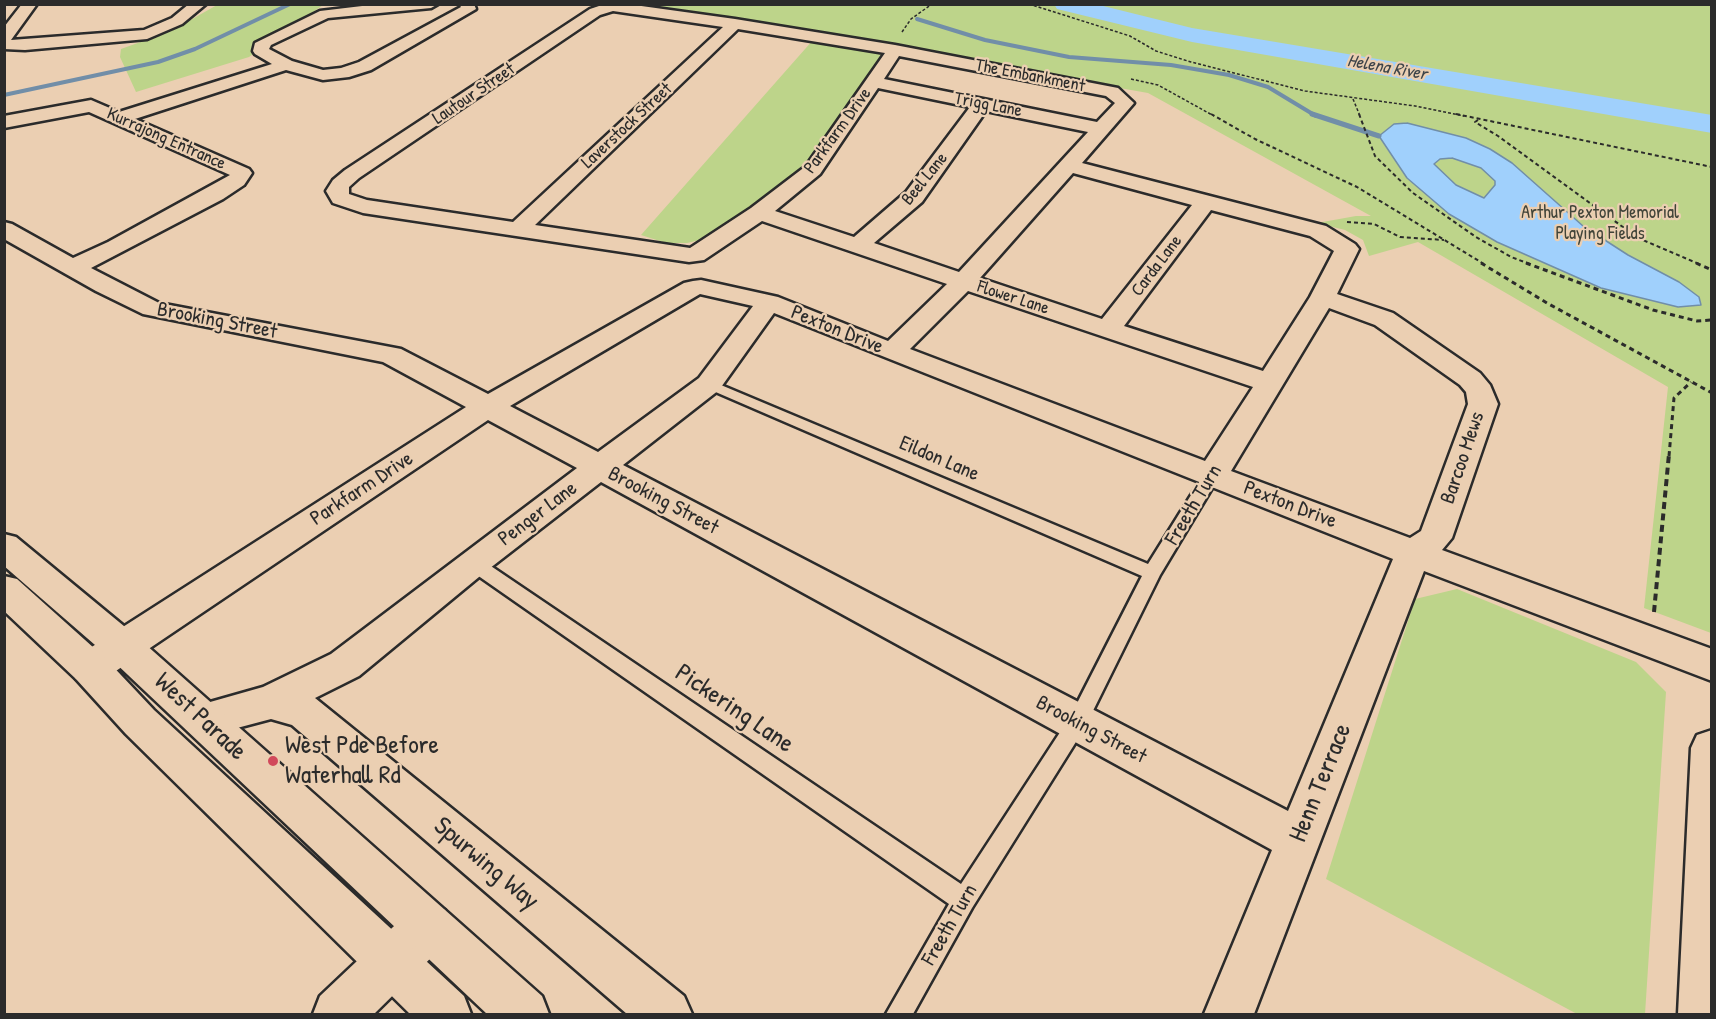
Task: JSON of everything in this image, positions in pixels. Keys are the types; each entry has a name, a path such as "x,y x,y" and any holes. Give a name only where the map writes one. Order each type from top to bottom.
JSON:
{"street":[{"path":"4,38 30,4"},
{"path":"4,44 25,45 147,34 177,21 199,4"},
{"path":"431,4 336,12 313,18 261,46 261,51 286,65 324,75 356,70 469,9 466,4"},
{"name":"The Embankment","path":"606,8 735,24 895,50 1112,92 1125,103 963,281 892,352"},
{"name":"Lautour Street","path":"519,228 350,202 341,198 336,191 340,184 352,174 606,8"},
{"name":"Laverstock Street","path":"519,228 735,24"},
{"name":"Parkfarm Drive","path":"639,317 661,274 675,259 692,255 751,219 813,170 895,50"},
{"path":"118,118 286,65"},
{"name":"Trigg Lane","path":"873,82 1102,129"},
{"name":"Beel Lane","path":"857,246 915,197 982,104"},
{"name":"Kurrajong Entrance","path":"4,122 91,106 242,173 237,181 214,194 116,247 73,267"},
{"name":"Freeth Turn","path":"1068,166 1318,231 1347,249 1323,297 1212,475"},
{"name":"Carda Lane","path":"1108,329 1206,202"},
{"name":"Parkfarm Drive","path":"107,658 487,407 639,317 697,287 714,282 751,219"},
{"name":"Flower Lane","path":"751,219 857,246 1268,382"},
{"path":"519,228 605,243 710,257 724,268"},
{"name":"Brooking Street","path":"4,229 105,286 152,309 391,355 1298,840"},
{"path":"605,243 661,274 672,285 697,287"},
{"name":"Pexton Drive","path":"724,268 769,303"},
{"name":"Pexton Drive","path":"697,287 769,303 1413,553 1712,665"},
{"name":"Barcoo Mews","path":"1323,297 1384,320 1470,379 1480,391 1483,404 1435,538 1413,553"},
{"name":"Penger Lane","path":"288,708 473,563 709,384 769,303"},
{"name":"West Parade","path":"4,546 107,658 140,722 447,1014"},
{"name":"Henn Terrace","path":"1230,1014 1413,553"},
{"name":"West Parade","path":"4,589 203,720 524,1014"},
{"path":"203,720 288,708"},
{"name":"Spurwing Way","path":"288,708 666,1014"},
{"path":"1703,1014 1712,748"},
{"path":"338,1014 428,927"}],"lane":[{"name":"Eildon Lane","path":"709,384 1152,573"},
{"name":"Freeth Turn","path":"899,1014 964,900 1077,723 1152,573 1212,475"},
{"name":"Pickering Lane","path":"473,563 964,900"}],"path":[{"path":"867,46 902,32 911,19 932,4"},
{"path":"1029,4 1130,36 1156,51 1305,91 1415,106 1614,145 1712,167"},
{"path":"1124,79 1158,85 1255,139 1357,187 1547,303 1712,393"},
{"path":"1353,99 1375,156 1413,193 1476,237 1511,257 1653,310 1697,321 1712,320"},
{"path":"1480,120 1475,122 1498,136 1638,238 1712,270"},
{"path":"1318,231 1328,225 1351,221 1374,224 1400,237 1446,240"},
{"path":"1651,642 1674,398 1691,382"}],"green space":[{"path":"217,5 323,5 249,57 136,92 120,57 121,49 171,31"},
{"name":"Arthur Pexton Memorial Playing Fields","path":"649,5 1711,5 1711,633 1644,608 1668,387 1418,242 1369,256 1363,240 1345,230 1317,223 1356,216 1371,216 1148,93"},
{"path":"813,40 871,49 880,52 883,57 811,160 797,176 713,237 687,243 666,243 641,235"},
{"path":"1457,589 1636,662 1666,692 1645,1014 1577,1014 1326,879 1415,599"}],"water":[{"path":"1407,123 1466,138 1490,149 1512,163 1583,226 1628,255 1679,282 1699,297 1701,305 1678,307 1601,288 1497,242 1449,214 1407,178 1379,136 1394,124","holes":["1452,158 1481,168 1495,181 1495,185 1484,198 1456,185 1434,164 1440,159"]}],"waterway":[{"path":"4,95 158,62 195,49 290,4"},
{"name":"Helena River","path":"1065,4 1192,35 1712,124"},
{"path":"917,19 985,40 1069,57 1171,65 1229,75 1268,87 1314,114"},
{"path":"1314,114 1379,136"}],"place":[{"name":"West Pde Before Waterhall Rd","path":"273,761"}]}
